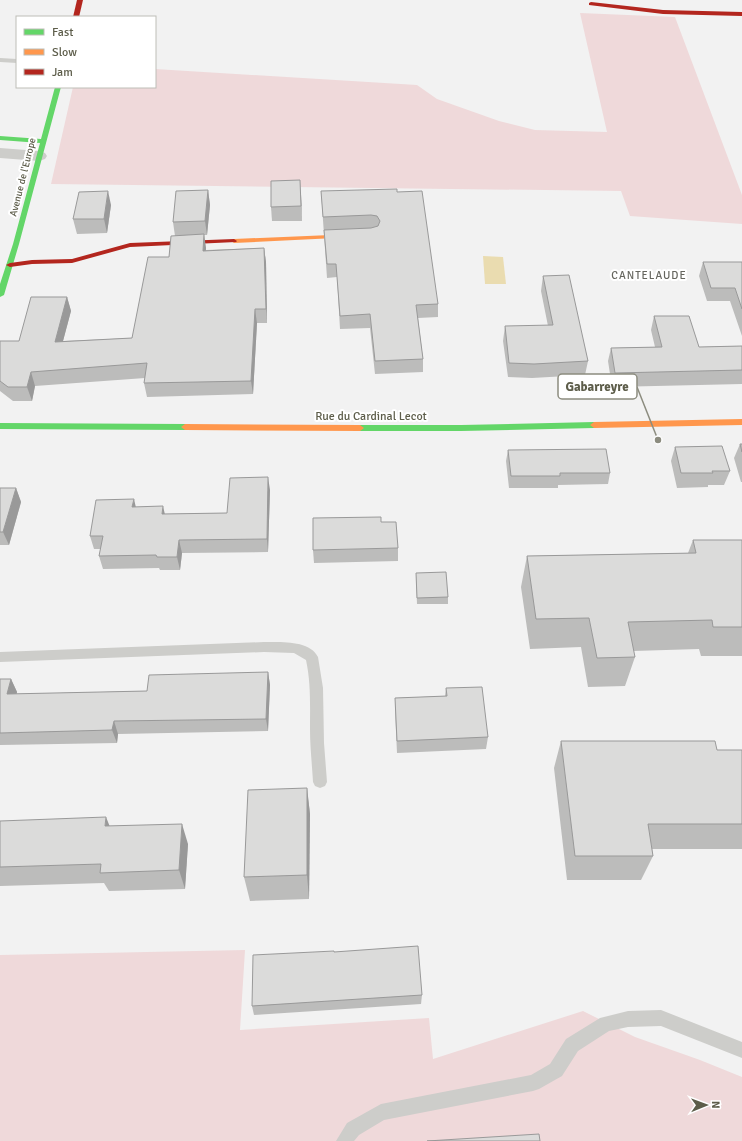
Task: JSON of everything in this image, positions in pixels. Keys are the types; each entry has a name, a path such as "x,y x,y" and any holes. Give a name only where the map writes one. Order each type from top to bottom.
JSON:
{"street":[{"path":"76,16 80,0"},
{"path":"591,4 663,12 742,14"},
{"name":"Avenue de l'Europe","path":"0,295 17,243 58,88"},
{"path":"0,138 41,148"},
{"path":"0,153 41,148"},
{"path":"10,265 32,262 72,261 130,245 364,235"},
{"name":"Rue du Cardinal Lecot","path":"0,426 461,428 742,422"}],"lane":[{"path":"0,60 16,61"},
{"path":"0,657 202,648 296,648 312,657 317,676 317,738 320,782"},
{"path":"344,1141 353,1129 381,1112 533,1083 556,1070 572,1045 606,1024 628,1019 661,1018 742,1050"}],"shaded area":[{"path":"580,13 675,17 742,195 742,224 630,216 621,191 51,184 73,88 156,88 156,69 417,85 437,99 499,121 535,130 607,132"},
{"path":"483,256 503,257 506,284 485,284"},
{"path":"245,950 240,1030 429,1018 433,1059 583,1011 635,1037 700,1060 742,1077 742,1141 0,1141 0,955"}],"building":[{"path":"300,180 301,206 271,207 271,181"},
{"path":"397,189 397,192 422,191 438,304 416,305 423,359 375,361 370,314 340,316 336,264 327,264 324,230 371,228 378,226 380,221 377,216 371,215 323,217 321,191"},
{"path":"208,190 205,221 173,222 176,191"},
{"path":"108,191 104,219 73,219 79,192"},
{"path":"204,234 203,251 264,248 266,309 255,309 251,381 144,383 147,363 31,372 27,387 8,387 0,381 0,341 19,341 31,297 67,297 55,342 132,338 148,257 169,257 171,236"},
{"path":"703,262 742,262 742,309 735,288 711,288"},
{"path":"569,275 588,361 534,364 509,363 505,326 553,325 543,276"},
{"path":"654,316 689,316 699,347 742,346 742,370 615,373 611,348 662,347"},
{"path":"722,446 730,471 712,471 713,473 681,473 675,447"},
{"path":"606,449 610,473 560,473 560,476 511,476 508,450"},
{"path":"268,477 267,539 179,540 177,557 157,557 156,555 99,556 103,536 90,536 96,500 134,499 132,507 163,506 162,514 227,513 230,478"},
{"path":"0,488 16,488 3,532 0,532"},
{"path":"381,517 381,522 396,522 398,548 313,550 313,518"},
{"path":"693,540 742,540 742,627 713,627 712,620 628,622 635,657 597,658 589,618 536,619 527,556 696,553"},
{"path":"446,572 448,597 417,598 416,573"},
{"path":"268,672 266,719 114,721 112,730 0,733 0,679 11,679 7,694 147,691 149,675"},
{"path":"482,687 488,737 397,741 395,698 447,696 446,688"},
{"path":"561,741 715,741 717,750 742,750 742,824 648,824 653,856 575,856"},
{"path":"307,788 307,875 244,877 248,790"},
{"path":"106,817 105,826 182,824 179,870 100,873 101,864 0,867 0,821"},
{"path":"418,946 422,995 252,1006 253,955 334,952"},
{"path":"539,1134 540,1141 427,1141"}],"traffic: fast":[{"path":"0,295 16,244 58,88"},
{"path":"0,138 43,141"},
{"path":"360,428 461,428 594,425"},
{"path":"0,426 185,427"}],"traffic: slow":[{"path":"234,241 354,236"},
{"path":"594,425 742,422"},
{"path":"185,427 360,428"}],"traffic: jam":[{"path":"76,16 80,0"},
{"path":"591,4 663,12 742,14"},
{"path":"10,265 32,262 72,261 130,245 234,241"}],"place":[{"name":"Gabarreyre","path":"658,440"}],"district":[{"name":"CANTELAUDE","path":"649,275"}]}
